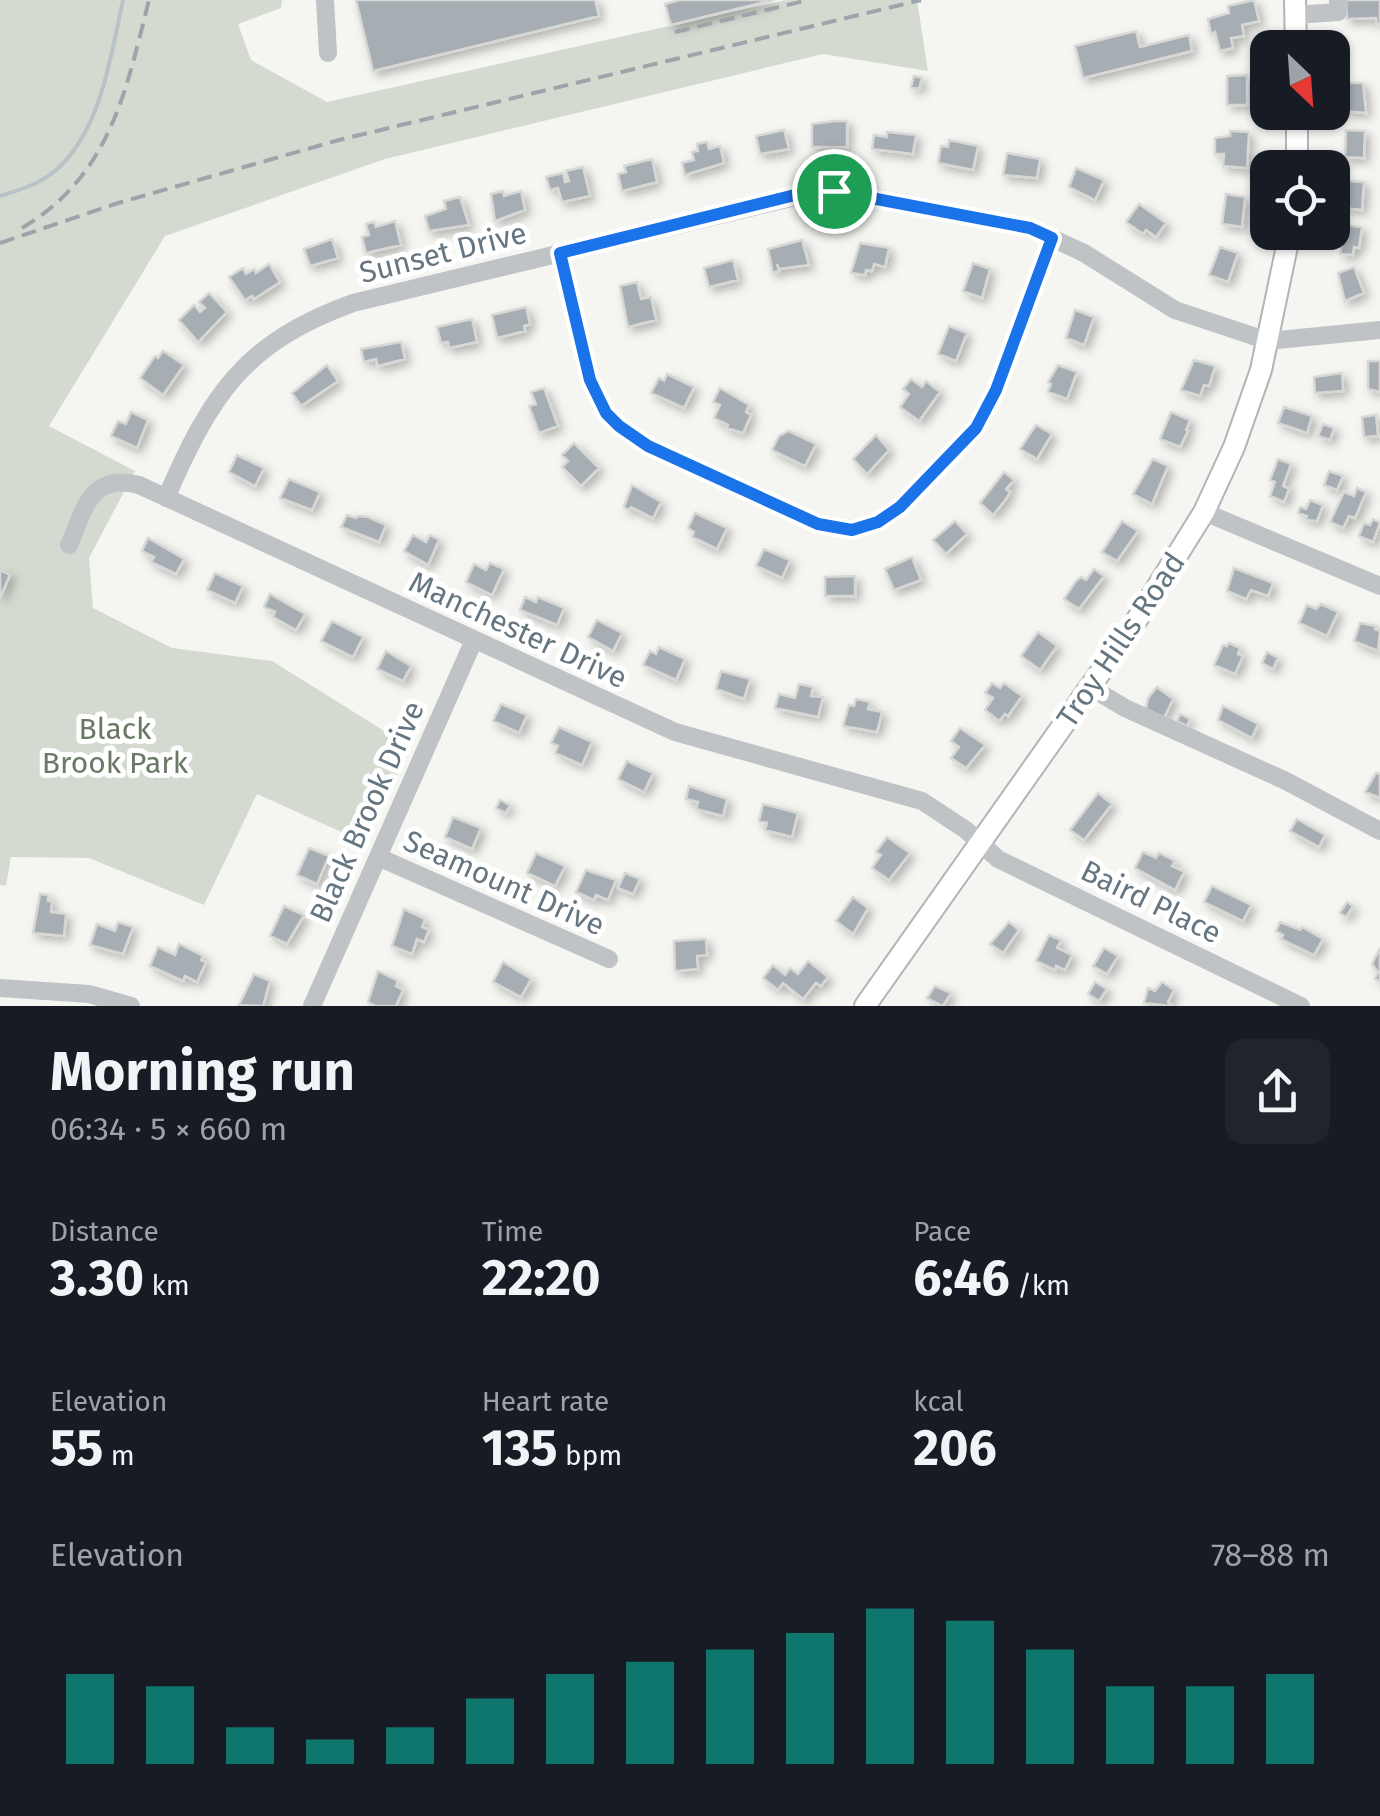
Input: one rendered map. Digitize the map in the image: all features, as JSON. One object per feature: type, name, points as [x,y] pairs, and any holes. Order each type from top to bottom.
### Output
[{"type":"main road","name":"Troy Hills Road","points":[[865,1006],[1152,597],[1204,512],[1234,447],[1268,341],[1286,250]]},
{"type":"street","points":[[325,0],[328,53]]},
{"type":"street","points":[[1295,8],[1338,12],[1338,0]]},
{"type":"street","name":"Sunset Drive","points":[[166,498],[187,447],[210,408],[251,360],[300,326],[353,303],[816,192],[852,193],[1030,228],[1084,253],[1175,310],[1268,341]]},
{"type":"street","points":[[560,253],[590,380],[606,413],[619,426],[648,446],[818,524],[852,530],[878,522],[900,507],[976,428],[996,390],[1052,238]]},
{"type":"street","points":[[1268,341],[1380,330]]},
{"type":"street","name":"Manchester Drive","points":[[68,545],[91,497],[104,485],[121,480],[675,732],[922,801],[980,842]]},
{"type":"street","points":[[1204,512],[1380,586]]},
{"type":"street","name":"Black Brook Drive","points":[[312,1006],[474,640]]},
{"type":"street","points":[[1090,687],[1380,831]]},
{"type":"street","name":"Baird Place","points":[[980,842],[998,858],[1301,1006]]},
{"type":"street","name":"Seamount Drive","points":[[378,857],[608,960]]},
{"type":"street","points":[[0,988],[89,994],[131,1006]]},
{"type":"green space","name":"Black Brook Park","points":[[0,0],[282,0],[281,8],[238,24],[251,60],[327,102],[787,0],[917,0],[928,71],[823,54],[385,159],[165,236],[49,426],[135,471],[89,558],[93,608],[172,648],[272,661],[410,747],[366,843],[257,794],[204,905],[89,858],[11,857],[6,886],[0,885]]},
{"type":"building","points":[[356,0],[595,0],[599,16],[373,71]]},
{"type":"building","points":[[680,0],[773,0],[671,25],[665,4]]},
{"type":"building","points":[[1254,0],[1259,21],[1242,25],[1244,36],[1231,38],[1233,48],[1220,51],[1208,19],[1229,13],[1228,6]]},
{"type":"building","points":[[1346,0],[1380,0],[1380,24],[1376,18],[1347,19]]},
{"type":"building","points":[[1136,31],[1140,47],[1189,35],[1192,51],[1083,78],[1075,46]]},
{"type":"building","points":[[1247,75],[1247,105],[1227,105],[1227,76]]},
{"type":"building","points":[[914,76],[922,78],[919,89],[911,87]]},
{"type":"building","points":[[1350,83],[1363,83],[1366,113],[1350,111]]},
{"type":"building","points":[[847,121],[847,147],[812,147],[812,124]]},
{"type":"building","points":[[784,130],[789,149],[760,154],[756,136]]},
{"type":"building","points":[[1346,130],[1365,131],[1364,158],[1350,157],[1350,150],[1345,150]]},
{"type":"building","points":[[1230,131],[1249,132],[1247,168],[1223,166],[1224,154],[1215,154],[1215,138],[1230,136]]},
{"type":"building","points":[[887,132],[916,135],[913,154],[872,149],[874,135],[887,137]]},
{"type":"building","points":[[949,140],[978,146],[973,170],[938,163],[941,146],[948,147]]},
{"type":"building","points":[[707,142],[709,149],[720,146],[724,163],[685,175],[682,163],[694,160],[692,152],[698,151],[697,144]]},
{"type":"building","points":[[1007,153],[1040,159],[1037,178],[1003,175]]},
{"type":"building","points":[[652,159],[657,182],[622,191],[618,174],[626,172],[624,166]]},
{"type":"building","points":[[583,167],[590,196],[562,202],[558,188],[550,190],[546,177],[563,173],[565,182],[569,181],[566,171]]},
{"type":"building","points":[[1076,168],[1104,180],[1095,200],[1069,187]]},
{"type":"building","points":[[1350,181],[1364,182],[1362,210],[1350,209]]},
{"type":"building","points":[[503,191],[504,196],[521,191],[525,210],[495,221],[491,194]]},
{"type":"building","points":[[1226,194],[1245,197],[1242,227],[1222,224]]},
{"type":"building","points":[[460,197],[469,225],[429,231],[425,216],[446,209],[444,201]]},
{"type":"building","points":[[1139,204],[1166,223],[1156,237],[1146,230],[1143,234],[1126,222]]},
{"type":"building","points":[[395,221],[401,245],[366,253],[362,237],[369,235],[366,224],[374,222],[376,227]]},
{"type":"building","points":[[1350,226],[1362,227],[1359,248],[1354,247],[1353,255],[1340,254],[1341,250],[1350,250]]},
{"type":"building","points":[[332,239],[338,258],[310,266],[304,249]]},
{"type":"building","points":[[802,240],[809,265],[779,269],[777,264],[779,271],[773,273],[768,249]]},
{"type":"building","points":[[860,243],[889,248],[885,267],[874,264],[865,275],[851,273]]},
{"type":"building","points":[[1220,247],[1238,253],[1228,282],[1209,275]]},
{"type":"building","points":[[733,260],[738,280],[709,287],[704,268]]},
{"type":"building","points":[[973,263],[990,269],[982,298],[963,291]]},
{"type":"building","points":[[269,264],[280,282],[254,299],[252,296],[245,300],[229,277],[243,268],[246,274],[254,269],[256,273]]},
{"type":"building","points":[[1354,267],[1364,293],[1345,301],[1338,273]]},
{"type":"building","points":[[637,282],[641,299],[651,297],[656,320],[628,327],[620,286]]},
{"type":"building","points":[[209,293],[227,312],[198,342],[179,320],[194,305],[200,312],[205,308],[199,302]]},
{"type":"building","points":[[526,307],[530,324],[524,326],[525,331],[497,338],[492,315]]},
{"type":"building","points":[[1075,310],[1094,317],[1084,345],[1066,338]]},
{"type":"building","points":[[472,319],[477,342],[449,348],[448,342],[441,343],[437,327]]},
{"type":"building","points":[[949,326],[967,333],[956,361],[938,354]]},
{"type":"building","points":[[401,342],[405,359],[378,366],[376,359],[364,362],[361,349]]},
{"type":"building","points":[[163,351],[184,365],[163,395],[140,378]]},
{"type":"building","points":[[1194,360],[1215,366],[1209,386],[1204,385],[1200,396],[1181,390]]},
{"type":"building","points":[[1368,361],[1380,361],[1380,392],[1368,389]]},
{"type":"building","points":[[327,365],[338,381],[301,406],[292,393]]},
{"type":"building","points":[[1058,365],[1077,372],[1067,399],[1048,392],[1048,382]]},
{"type":"building","points":[[1342,373],[1343,391],[1315,393],[1314,377]]},
{"type":"building","points":[[667,374],[694,387],[684,408],[651,393],[659,378],[664,381]]},
{"type":"building","points":[[911,379],[922,387],[926,381],[940,392],[919,421],[900,407],[909,394],[903,389]]},
{"type":"building","points":[[544,388],[558,426],[539,433],[529,406],[536,404],[531,392]]},
{"type":"building","points":[[720,388],[749,405],[746,412],[751,415],[743,433],[714,418],[720,405],[713,402]]},
{"type":"building","points":[[1284,407],[1312,416],[1307,433],[1278,423]]},
{"type":"building","points":[[131,412],[148,420],[137,448],[111,436],[118,421],[126,424]]},
{"type":"building","points":[[1171,412],[1190,420],[1180,447],[1160,439]]},
{"type":"building","points":[[1376,415],[1378,436],[1364,437],[1362,417]]},
{"type":"building","points":[[1323,424],[1334,428],[1330,440],[1318,436]]},
{"type":"building","points":[[1036,425],[1052,434],[1037,459],[1020,449]]},
{"type":"building","points":[[789,431],[816,444],[805,466],[772,450],[779,436]]},
{"type":"building","points":[[876,435],[889,450],[867,474],[853,459]]},
{"type":"building","points":[[574,443],[599,468],[581,486],[562,467],[568,461],[562,455]]},
{"type":"building","points":[[237,455],[264,468],[255,486],[229,472]]},
{"type":"building","points":[[1153,459],[1168,466],[1152,504],[1133,494]]},
{"type":"building","points":[[1278,459],[1291,464],[1283,486],[1289,489],[1284,502],[1270,496],[1275,482],[1270,480]]},
{"type":"building","points":[[1329,471],[1343,476],[1337,490],[1324,485]]},
{"type":"building","points":[[1004,472],[1014,480],[993,515],[980,503]]},
{"type":"building","points":[[289,479],[320,492],[312,510],[280,498]]},
{"type":"building","points":[[632,485],[661,502],[653,518],[624,507]]},
{"type":"building","points":[[1357,488],[1366,492],[1355,518],[1349,516],[1343,528],[1330,522],[1344,492],[1354,496]]},
{"type":"building","points":[[1310,500],[1323,505],[1317,521],[1306,520],[1307,516],[1298,513],[1300,507],[1306,509]]},
{"type":"building","points":[[695,513],[727,528],[717,549],[692,537],[694,532],[688,528]]},
{"type":"building","points":[[347,515],[368,517],[386,525],[379,542],[341,527]]},
{"type":"building","points":[[1373,519],[1380,523],[1373,542],[1359,536],[1364,523],[1370,525]]},
{"type":"building","points":[[955,521],[967,534],[946,554],[933,540]]},
{"type":"building","points":[[1122,521],[1138,531],[1117,561],[1102,552]]},
{"type":"building","points":[[413,535],[426,542],[430,535],[439,540],[428,565],[404,551]]},
{"type":"building","points":[[148,538],[184,559],[176,574],[151,562],[154,557],[142,551]]},
{"type":"building","points":[[764,549],[790,560],[782,578],[756,566]]},
{"type":"building","points":[[912,557],[921,580],[894,590],[885,569]]},
{"type":"building","points":[[490,563],[504,569],[492,595],[466,582],[474,564],[486,570]]},
{"type":"building","points":[[1234,568],[1273,583],[1268,596],[1251,590],[1246,599],[1227,591]]},
{"type":"building","points":[[1094,569],[1104,576],[1079,609],[1064,599],[1076,581],[1081,577],[1086,580]]},
{"type":"building","points":[[0,570],[10,575],[0,598]]},
{"type":"building","points":[[215,573],[243,586],[235,603],[207,590]]},
{"type":"building","points":[[855,576],[855,596],[825,596],[825,577]]},
{"type":"building","points":[[270,594],[305,614],[296,630],[264,607]]},
{"type":"building","points":[[525,597],[536,602],[538,597],[564,608],[557,625],[520,610]]},
{"type":"building","points":[[1321,604],[1338,612],[1327,636],[1299,623],[1307,605],[1316,609]]},
{"type":"building","points":[[597,620],[622,633],[613,651],[588,637]]},
{"type":"building","points":[[332,621],[363,637],[353,657],[321,641]]},
{"type":"building","points":[[1360,623],[1376,626],[1380,631],[1378,651],[1354,641]]},
{"type":"building","points":[[1038,632],[1057,646],[1040,670],[1021,656]]},
{"type":"building","points":[[1229,643],[1240,648],[1238,654],[1243,656],[1235,674],[1214,665],[1223,645]]},
{"type":"building","points":[[659,647],[685,659],[676,680],[643,665],[650,651],[656,654]]},
{"type":"building","points":[[386,651],[411,666],[403,681],[377,669]]},
{"type":"building","points":[[1267,652],[1278,658],[1273,669],[1262,663]]},
{"type":"building","points":[[721,671],[750,679],[744,699],[716,689]]},
{"type":"building","points":[[992,683],[1000,688],[1004,683],[1022,696],[1008,716],[1005,714],[999,721],[985,710],[993,698],[985,693]]},
{"type":"building","points":[[799,684],[813,687],[811,696],[823,697],[818,717],[775,708],[779,694],[795,698]]},
{"type":"building","points":[[1157,687],[1173,699],[1164,718],[1146,709],[1148,698]]},
{"type":"building","points":[[856,699],[870,702],[868,709],[882,712],[877,732],[843,726],[849,705],[854,706]]},
{"type":"building","points":[[501,704],[527,715],[519,733],[493,721]]},
{"type":"building","points":[[1223,706],[1258,724],[1252,738],[1218,720]]},
{"type":"building","points":[[1180,714],[1190,719],[1187,726],[1177,721]]},
{"type":"building","points":[[559,727],[592,742],[582,765],[555,753],[558,746],[551,743]]},
{"type":"building","points":[[960,728],[985,745],[966,768],[951,758],[959,747],[951,741]]},
{"type":"building","points":[[627,761],[653,773],[644,792],[618,779]]},
{"type":"building","points":[[1376,773],[1380,774],[1380,798],[1365,792]]},
{"type":"building","points":[[689,786],[727,799],[723,816],[696,809],[698,802],[686,799]]},
{"type":"building","points":[[1098,793],[1112,804],[1084,840],[1070,830]]},
{"type":"building","points":[[500,800],[510,805],[506,813],[496,808]]},
{"type":"building","points":[[763,804],[798,813],[792,837],[765,830],[767,823],[759,821]]},
{"type":"building","points":[[453,817],[481,828],[472,849],[445,837]]},
{"type":"building","points":[[1297,819],[1325,835],[1319,847],[1290,831]]},
{"type":"building","points":[[887,837],[910,853],[889,880],[872,868],[881,855],[876,852]]},
{"type":"building","points":[[309,848],[329,856],[317,884],[297,875]]},
{"type":"building","points":[[1143,852],[1156,858],[1159,853],[1175,861],[1172,866],[1184,872],[1175,890],[1135,868]]},
{"type":"building","points":[[536,853],[565,866],[555,886],[527,873]]},
{"type":"building","points":[[586,870],[616,880],[608,900],[596,895],[594,900],[576,892]]},
{"type":"building","points":[[625,873],[640,879],[633,894],[618,888]]},
{"type":"building","points":[[1212,886],[1251,905],[1243,921],[1204,902]]},
{"type":"building","points":[[40,894],[48,895],[48,901],[52,901],[51,912],[66,914],[64,936],[33,933]]},
{"type":"building","points":[[853,897],[868,908],[853,934],[836,921]]},
{"type":"building","points":[[1347,902],[1353,906],[1346,917],[1340,913]]},
{"type":"building","points":[[284,906],[304,915],[287,944],[270,936]]},
{"type":"building","points":[[404,909],[425,919],[422,927],[429,930],[424,942],[417,939],[412,954],[392,946]]},
{"type":"building","points":[[118,922],[133,927],[123,954],[90,945],[97,924],[115,931]]},
{"type":"building","points":[[1009,922],[1019,930],[1003,953],[990,944]]},
{"type":"building","points":[[1280,922],[1300,930],[1302,927],[1323,939],[1314,955],[1281,939],[1283,935],[1276,931]]},
{"type":"building","points":[[1049,935],[1061,940],[1057,948],[1072,955],[1065,970],[1036,961]]},
{"type":"building","points":[[706,939],[707,955],[697,956],[698,969],[675,971],[674,941]]},
{"type":"building","points":[[179,944],[203,956],[201,960],[206,962],[197,982],[185,976],[183,981],[150,966],[158,947],[175,955]]},
{"type":"building","points":[[1104,948],[1118,956],[1107,974],[1093,966]]},
{"type":"building","points":[[1380,948],[1380,981],[1375,979],[1378,972],[1372,964]]},
{"type":"building","points":[[808,961],[828,977],[821,986],[816,983],[803,999],[783,983],[778,990],[763,978],[773,965],[785,975],[790,968],[798,974]]},
{"type":"building","points":[[503,962],[531,979],[521,997],[493,982]]},
{"type":"building","points":[[378,971],[398,981],[396,986],[403,990],[396,1006],[368,1002]]},
{"type":"building","points":[[254,974],[270,981],[263,1006],[239,1005]]},
{"type":"building","points":[[1095,982],[1107,989],[1099,1001],[1088,994]]},
{"type":"building","points":[[1162,982],[1174,990],[1168,1002],[1172,1006],[1144,1003],[1148,988],[1155,991]]},
{"type":"building","points":[[935,986],[951,993],[943,1006],[927,998]]},
{"type":"waterway","points":[[0,196],[50,175],[84,135],[102,91],[123,0]]},
{"type":"railway","points":[[22,228],[52,207],[95,157],[122,98],[149,0]]},
{"type":"railway","points":[[675,32],[808,0]]},
{"type":"railway","points":[[0,243],[118,203],[339,140],[921,0]]},
{"type":"route","points":[[834,191],[1030,228],[1052,238],[996,390],[976,428],[900,507],[878,522],[852,530],[818,524],[648,446],[619,426],[606,413],[590,380],[560,253],[795,195],[834,191]]}]
